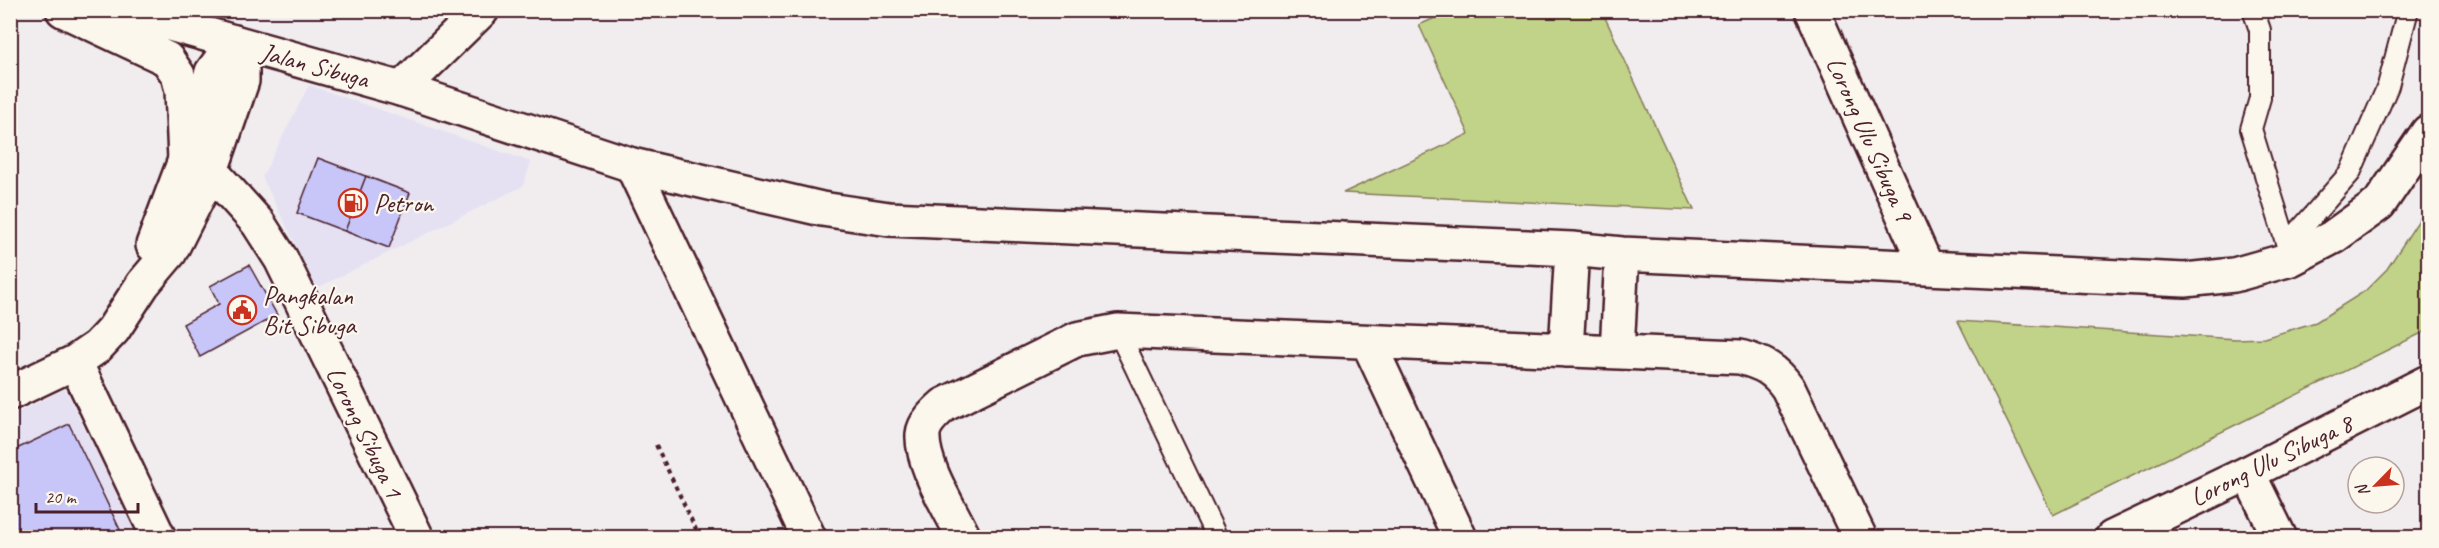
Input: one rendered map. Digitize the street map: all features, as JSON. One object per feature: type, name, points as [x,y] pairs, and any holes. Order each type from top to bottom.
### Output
[{"type":"street","points":[[63,10],[167,59],[178,75],[198,165]]},
{"type":"street","name":"Jalan Sibuga","points":[[120,10],[401,89],[482,10]]},
{"type":"street","name":"Lorong Ulu Sibuga 9","points":[[1812,10],[1927,268]]},
{"type":"street","points":[[10,393],[75,362],[97,347],[114,330],[143,284],[151,251],[198,165],[212,72],[234,42]]},
{"type":"street","points":[[401,89],[632,165],[822,209],[889,219],[1572,249],[1622,254],[2185,280],[2234,275],[2333,237],[2379,204],[2428,132]]},
{"type":"street","name":"Lorong Sibuga 1","points":[[198,165],[258,223],[281,259],[417,537]]},
{"type":"street","points":[[632,165],[809,537]]},
{"type":"street","points":[[1566,350],[1572,249]]},
{"type":"street","points":[[1617,352],[1622,254]]},
{"type":"street","points":[[964,537],[929,466],[923,433],[932,416],[944,405],[1077,339],[1118,331],[1740,357],[1761,362],[1778,374],[1788,388],[1860,537]]},
{"type":"street","points":[[1368,342],[1460,537]]},
{"type":"street","points":[[75,362],[159,537]]},
{"type":"street","name":"Lorong Ulu Sibuga 8","points":[[2112,537],[2248,473],[2428,382]]},
{"type":"street","points":[[2248,473],[2280,537]]},
{"type":"lane","points":[[2253,10],[2260,30],[2260,98],[2252,129],[2289,252]]},
{"type":"lane","points":[[2289,252],[2350,173],[2388,86],[2408,10]]},
{"type":"lane","points":[[1118,331],[1217,537]]},
{"type":"path","points":[[656,445],[700,537]]},
{"type":"shaded area","points":[[309,85],[531,162],[523,186],[317,288],[262,177]]},
{"type":"shaded area","points":[[65,389],[138,537],[11,538],[11,416]]},
{"type":"green space","points":[[1451,11],[1602,11],[1694,210],[1343,193],[1469,134],[1419,25]]},
{"type":"green space","points":[[2428,206],[2428,330],[2053,515],[1958,321],[2236,339],[2264,338],[2316,322],[2365,291],[2387,269]]},
{"type":"building","name":"Petron","points":[[318,158],[410,193],[389,248],[297,213]]},
{"type":"building","points":[[366,176],[410,193],[389,248],[345,231]]},
{"type":"building","name":"Pangkalan Bit Sibuga","points":[[249,265],[277,315],[200,357],[183,324],[219,304],[210,286]]},
{"type":"building","points":[[69,424],[124,538],[14,538],[10,530],[10,452]]},
{"type":"place","name":"Petron","points":[[353,203]]},
{"type":"place","name":"Pangkalan Bit Sibuga","points":[[242,310]]}]
